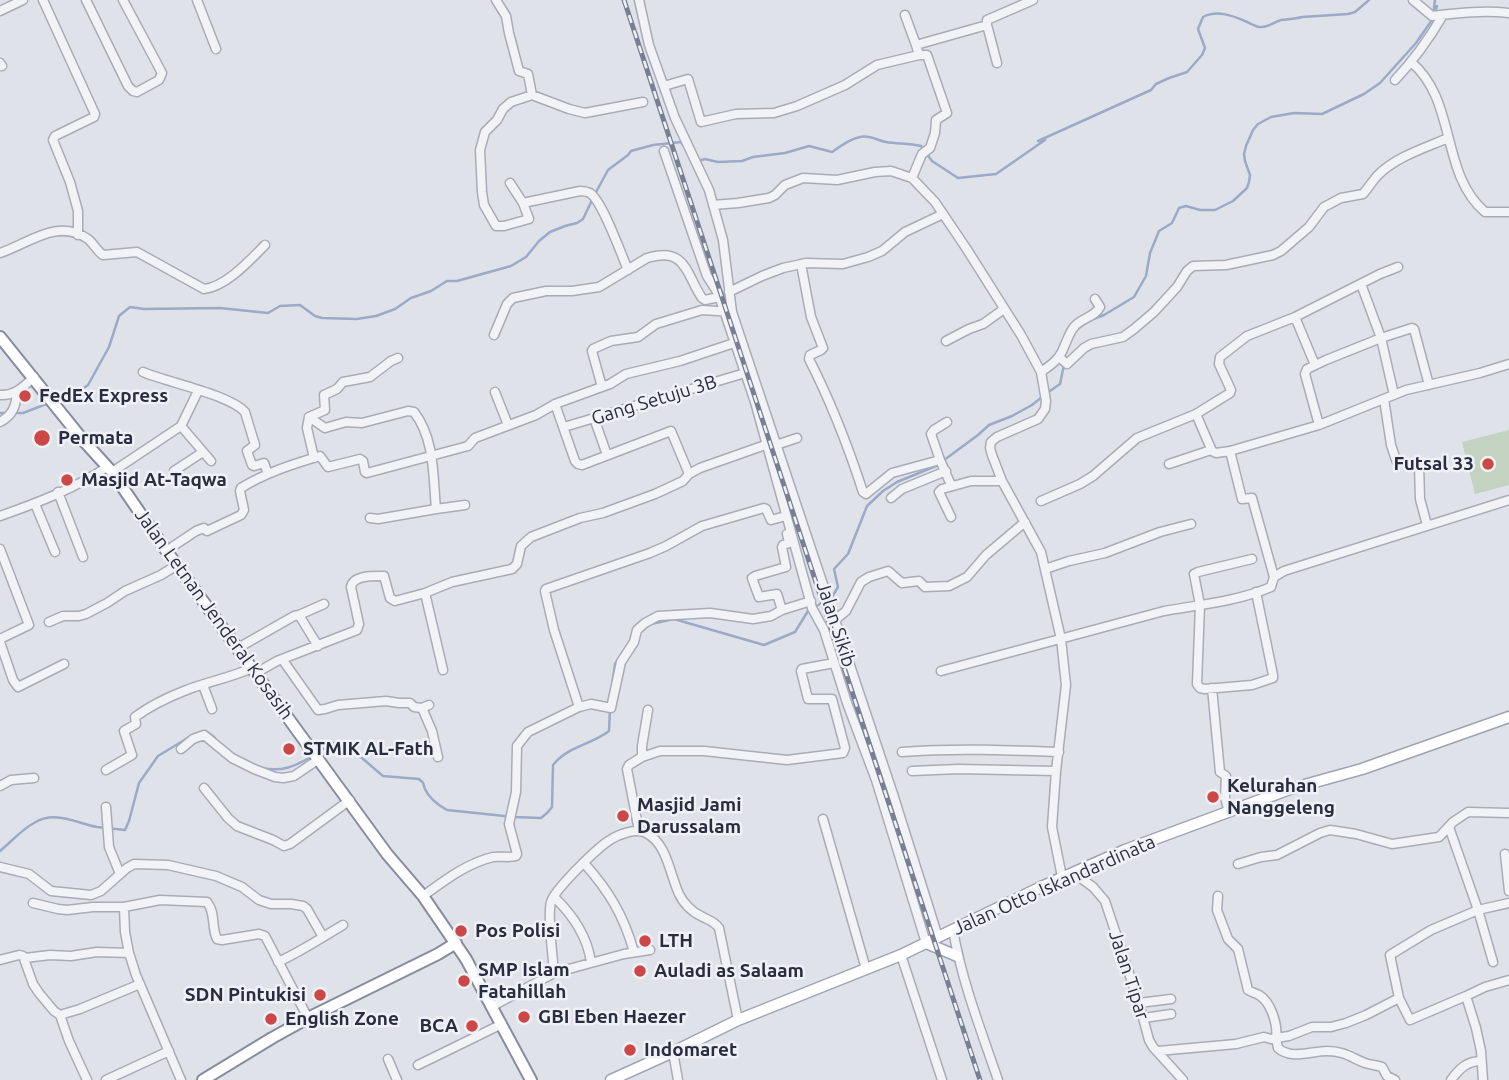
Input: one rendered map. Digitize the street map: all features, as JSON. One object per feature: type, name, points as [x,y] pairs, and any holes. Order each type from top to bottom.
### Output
[{"type":"highway","name":"Jalan Letnan Jenderal Kosasih","points":[[0,337],[109,469],[387,854],[423,896],[467,959],[531,1080]]},
{"type":"highway","points":[[203,1080],[308,1018],[456,943]]},
{"type":"main road","name":"Jalan Otto Iskandardinata","points":[[611,1080],[738,1020],[901,955],[1062,877],[1125,850],[1290,789],[1373,765],[1509,717]]},
{"type":"main road","points":[[926,943],[957,956]]},
{"type":"street","points":[[0,11],[23,0]]},
{"type":"street","points":[[43,0],[95,114],[94,117],[55,136],[53,140],[78,211],[78,235]]},
{"type":"street","points":[[86,0],[128,86],[137,92],[159,80],[162,73],[123,0]]},
{"type":"street","points":[[197,0],[216,49]]},
{"type":"street","points":[[495,0],[506,16],[519,71],[528,74],[532,95]]},
{"type":"street","points":[[639,0],[649,45],[664,86],[706,180],[723,240],[729,292],[728,312],[734,343],[772,445],[786,516],[812,605],[824,630],[876,779],[926,943]]},
{"type":"street","points":[[997,63],[987,20],[1033,0]]},
{"type":"street","points":[[1413,0],[1438,16],[1470,11],[1509,13]]},
{"type":"street","points":[[905,15],[919,55]]},
{"type":"street","points":[[1395,80],[1430,37],[1438,16]]},
{"type":"street","points":[[916,45],[987,25]]},
{"type":"street","points":[[664,86],[688,79],[702,122],[736,114],[774,113],[845,85],[877,65],[927,55],[947,113],[936,120],[930,148],[922,154],[912,178]]},
{"type":"street","points":[[1411,62],[1432,87],[1440,105],[1448,138],[1466,189],[1482,211],[1489,214],[1509,212]]},
{"type":"street","points":[[510,183],[523,203],[529,219],[496,226],[481,192],[480,150],[485,132],[511,102],[532,95],[585,113],[643,102]]},
{"type":"street","points":[[1062,360],[1069,363],[1091,344],[1123,337],[1154,312],[1193,266],[1226,265],[1281,251],[1309,227],[1324,207],[1340,198],[1363,194],[1378,175],[1392,165],[1448,138]]},
{"type":"street","points":[[664,151],[707,276],[728,312]]},
{"type":"street","points":[[713,205],[769,198],[785,184],[803,178],[837,180],[891,171],[912,178],[935,202],[966,248],[1041,372],[1046,401],[1043,415],[997,436],[991,442],[992,455],[1002,481],[1038,545],[1061,639],[1066,685],[1052,827],[1062,877]]},
{"type":"street","points":[[523,203],[587,191],[593,195],[608,219],[628,270]]},
{"type":"street","points":[[729,292],[762,276],[801,264],[843,264],[868,257],[882,251],[905,232],[943,214]]},
{"type":"street","points":[[0,253],[53,230],[63,231],[91,242],[103,255],[137,251],[204,289],[212,288],[232,275],[265,245]]},
{"type":"street","points":[[494,335],[507,304],[513,298],[546,291],[598,287],[653,256],[679,260],[690,272],[702,298],[719,298]]},
{"type":"street","points":[[801,264],[811,317],[823,348],[810,355],[809,359],[834,412],[863,492],[866,494],[892,473],[942,465]]},
{"type":"street","points":[[1041,501],[1093,476],[1137,438],[1196,414],[1230,393],[1219,364],[1220,357],[1247,336],[1295,317],[1398,267]]},
{"type":"street","points":[[1361,284],[1381,338],[1394,395]]},
{"type":"street","points":[[1041,372],[1062,360],[1072,329],[1100,310],[1095,299]]},
{"type":"street","points":[[946,341],[983,324],[1004,309]]},
{"type":"street","points":[[602,387],[593,349],[611,341],[638,337],[656,324],[702,310],[728,312]]},
{"type":"street","name":"Jalan Sikib","points":[[728,312],[835,620],[938,937]]},
{"type":"street","points":[[1295,317],[1315,365]]},
{"type":"street","points":[[1319,425],[1305,374],[1307,369],[1381,338],[1414,329],[1429,385]]},
{"type":"street","points":[[166,551],[196,531],[204,528],[207,531],[241,514],[244,510],[241,488],[268,474],[321,456],[327,467],[360,459],[367,473],[468,446],[475,438],[536,415],[555,404],[634,372],[680,361],[734,343]]},
{"type":"street","points":[[309,417],[325,411],[324,396],[342,383],[370,377],[398,358]]},
{"type":"street","points":[[1196,414],[1211,450],[1216,453],[1230,452],[1319,425],[1394,395],[1509,364]]},
{"type":"street","points":[[144,372],[221,398],[244,410],[255,445],[247,451],[251,464],[254,466],[264,463],[268,474]]},
{"type":"street","name":"Gang Setuju 3B","points":[[564,427],[745,373]]},
{"type":"street","points":[[0,395],[17,392],[34,377]]},
{"type":"street","points":[[0,516],[87,480],[181,426],[198,391]]},
{"type":"street","points":[[0,422],[8,418],[14,410],[17,392]]},
{"type":"street","points":[[495,392],[508,425]]},
{"type":"street","points":[[1384,399],[1396,460]]},
{"type":"street","points":[[555,404],[578,464],[582,465],[671,431],[689,474]]},
{"type":"street","points":[[309,417],[325,428],[346,422],[362,423],[411,411],[416,414],[432,456],[436,509]]},
{"type":"street","points":[[309,417],[307,428],[314,458]]},
{"type":"street","points":[[594,418],[607,455]]},
{"type":"street","points":[[947,422],[932,432],[951,485]]},
{"type":"street","points":[[181,426],[211,461]]},
{"type":"street","points":[[106,770],[132,755],[124,731],[136,724],[135,717],[150,706],[186,690],[254,670],[357,630],[359,624],[351,587],[355,579],[384,576],[390,598],[395,601],[452,582],[512,569],[517,564],[521,545],[531,537],[655,494],[683,481],[700,468],[797,438]]},
{"type":"street","points":[[1169,464],[1211,450]]},
{"type":"street","points":[[174,471],[203,452]]},
{"type":"street","points":[[941,671],[1164,611],[1271,587],[1274,576],[1252,498],[1242,499],[1230,452]]},
{"type":"street","points":[[1419,464],[1420,499],[1427,525]]},
{"type":"street","points":[[891,498],[942,465]]},
{"type":"street","points":[[951,517],[939,492],[942,489],[971,481],[1002,481]]},
{"type":"street","points":[[58,492],[83,556]]},
{"type":"street","points":[[1274,576],[1509,500]]},
{"type":"street","points":[[35,503],[55,552]]},
{"type":"street","points":[[370,518],[465,506]]},
{"type":"street","points":[[579,706],[554,630],[546,589],[650,553],[702,526],[764,509],[771,520],[786,516]]},
{"type":"street","points":[[835,620],[846,611],[861,582],[888,571],[902,583],[919,581],[925,587],[958,583],[1025,522]]},
{"type":"street","points":[[1045,569],[1105,553],[1191,524]]},
{"type":"street","points":[[782,610],[777,594],[759,597],[752,578],[786,567],[782,547],[789,542],[785,528]]},
{"type":"street","points":[[0,549],[29,625],[0,640],[13,680],[18,687],[64,664]]},
{"type":"street","points":[[1252,559],[1196,572],[1194,579],[1200,605],[1197,684],[1202,689],[1252,685],[1273,678],[1256,592]]},
{"type":"street","points":[[49,622],[63,616],[86,614],[177,565]]},
{"type":"street","points":[[0,581],[11,576]]},
{"type":"street","points":[[425,593],[443,670]]},
{"type":"street","points":[[238,648],[294,616],[324,604]]},
{"type":"street","points":[[423,896],[452,875],[477,863],[495,857],[516,856],[509,824],[516,792],[517,746],[528,732],[579,706],[591,704],[609,708],[621,662],[634,642],[637,631],[645,623],[658,616],[710,613],[753,619],[812,605]]},
{"type":"street","points":[[299,615],[318,646]]},
{"type":"street","points":[[282,659],[318,710],[338,705],[386,701],[410,703],[414,707],[426,706],[438,757]]},
{"type":"street","points":[[639,831],[627,769],[642,757],[660,751],[704,751],[787,760],[844,752],[838,718],[831,698],[807,698],[801,672],[802,669],[834,663]]},
{"type":"street","points":[[203,685],[212,709]]},
{"type":"street","points":[[1212,688],[1220,772],[1226,776],[1225,798],[1229,812]]},
{"type":"street","points":[[642,757],[648,710]]},
{"type":"street","points":[[838,718],[851,713]]},
{"type":"street","points":[[181,748],[204,735],[232,758],[254,769],[283,778],[294,776],[319,759]]},
{"type":"street","points":[[902,752],[984,749],[1059,752]]},
{"type":"street","points":[[912,771],[1056,771]]},
{"type":"street","points":[[0,786],[11,780],[34,778]]},
{"type":"street","points":[[204,788],[237,826],[284,846],[290,845],[350,800]]},
{"type":"street","points":[[106,807],[109,846],[120,874]]},
{"type":"street","points":[[1238,864],[1277,855],[1330,830],[1392,844],[1439,837],[1468,812],[1509,813]]},
{"type":"street","points":[[823,819],[866,969]]},
{"type":"street","points":[[1449,827],[1493,962]]},
{"type":"street","points":[[554,973],[550,910],[554,897],[584,863],[615,836],[639,831],[649,834],[660,846],[683,901],[694,912],[719,928],[738,1020]]},
{"type":"street","points":[[1505,854],[1509,891]]},
{"type":"street","points":[[584,863],[598,879],[624,920],[634,952]]},
{"type":"street","points":[[0,867],[29,874],[51,891],[90,895],[101,891],[134,864],[168,864],[216,876],[242,887],[271,905],[303,906],[323,937]]},
{"type":"street","name":"Jalan Tipar","points":[[1074,873],[1093,887],[1105,901],[1149,1040],[1183,1080]]},
{"type":"street","points":[[1218,895],[1217,910],[1228,939],[1238,949],[1248,990],[1258,995],[1268,1007],[1276,1024],[1278,1048],[1286,1054],[1330,1051],[1351,1055],[1365,1063],[1380,1066],[1387,1076],[1395,1080]]},
{"type":"street","points":[[554,897],[573,916],[580,928],[587,942],[591,962]]},
{"type":"street","points":[[33,903],[67,910],[124,907],[160,900],[207,902],[211,908],[217,939],[261,934],[265,937],[308,1018]]},
{"type":"street","points":[[1509,904],[1478,910],[1431,930],[1389,957],[1399,998],[1410,1020],[1485,987],[1509,980]]},
{"type":"street","points":[[124,907],[129,953],[181,1080]]},
{"type":"street","points":[[278,962],[314,944],[343,925]]},
{"type":"street","points":[[953,930],[969,1000],[998,1080]]},
{"type":"street","points":[[493,1006],[554,973],[650,950]]},
{"type":"street","points":[[0,960],[19,955],[25,958],[97,952],[129,953]]},
{"type":"street","points":[[901,955],[942,1080]]},
{"type":"street","points":[[25,958],[38,993],[60,1015],[87,1080]]},
{"type":"street","points":[[60,1015],[140,984]]},
{"type":"street","points":[[1466,996],[1481,1051],[1483,1080]]},
{"type":"street","points":[[1158,1051],[1236,1044],[1264,1037],[1271,1040],[1312,1027],[1331,1027],[1346,1023],[1399,998]]},
{"type":"street","points":[[1139,1003],[1171,999]]},
{"type":"street","points":[[1144,1018],[1171,1014]]},
{"type":"street","points":[[418,1065],[502,1024]]},
{"type":"street","points":[[106,1080],[169,1051]]},
{"type":"street","points":[[673,1052],[678,1080]]},
{"type":"street","points":[[388,1059],[397,1080]]},
{"type":"street","points":[[1451,1080],[1467,1063],[1481,1061]]},
{"type":"green space","name":"Futsal 33","points":[[1509,430],[1509,485],[1475,494],[1462,442]]},
{"type":"waterway","points":[[698,161],[742,161],[809,146],[832,152],[864,136],[886,142],[921,146],[932,161],[958,178],[996,174],[1045,140],[1038,141],[1151,90],[1156,84],[1187,72],[1205,48],[1198,29],[1203,17],[1224,14],[1263,27],[1281,20],[1348,14],[1355,12],[1369,0]]},
{"type":"waterway","points":[[1076,330],[1134,297],[1146,276],[1150,253],[1159,231],[1172,223],[1179,208],[1186,206],[1215,210],[1233,201],[1247,188],[1250,175],[1244,154],[1258,124],[1271,117],[1294,113],[1322,114],[1364,94],[1380,83],[1416,43],[1432,20],[1437,6],[1434,9],[1435,0]]},
{"type":"waterway","points":[[595,194],[608,170],[631,151],[681,142],[685,148]]},
{"type":"waterway","points":[[56,401],[75,394],[88,385],[109,347],[119,316],[130,307],[220,308],[268,313],[280,306],[300,305],[322,318],[357,319],[376,316],[395,309],[447,281],[457,281],[511,266],[526,257],[550,232],[583,219],[592,200]]},
{"type":"waterway","points":[[1047,393],[1060,384],[1064,365]]},
{"type":"waterway","points":[[651,624],[674,619],[764,645],[795,632],[808,611],[832,597],[838,587],[834,569],[848,554],[867,506],[897,482],[936,466],[989,425],[1012,416],[1042,397]]},
{"type":"waterway","points":[[0,413],[23,413],[49,403]]},
{"type":"waterway","points":[[612,685],[615,664],[619,658]]},
{"type":"waterway","points":[[316,753],[342,741],[383,776],[419,779],[431,798],[447,810],[541,818],[552,807],[553,765],[566,754],[609,731],[610,709]]},
{"type":"waterway","points":[[204,732],[220,744]]},
{"type":"waterway","points":[[0,851],[29,826],[42,819],[58,817],[97,827],[125,830],[139,783],[158,756],[191,736]]},
{"type":"waterway","points":[[262,768],[287,768],[311,757]]},
{"type":"railway","points":[[624,0],[980,1080]]},
{"type":"place","name":"FedEx Express","points":[[25,396]]},
{"type":"place","name":"Permata","points":[[42,438]]},
{"type":"place","name":"Futsal 33","points":[[1488,464]]},
{"type":"place","name":"Masjid At-Taqwa","points":[[67,480]]},
{"type":"place","name":"STMIK AL-Fath","points":[[289,749]]},
{"type":"place","name":"Kelurahan Nanggeleng","points":[[1213,797]]},
{"type":"place","name":"Masjid Jami Darussalam","points":[[623,816]]},
{"type":"place","name":"Pos Polisi","points":[[461,931]]},
{"type":"place","name":"LTH","points":[[645,941]]},
{"type":"place","name":"Auladi as Salaam","points":[[640,971]]},
{"type":"place","name":"SMP Islam Fatahillah","points":[[464,981]]},
{"type":"place","name":"SDN Pintukisi","points":[[320,995]]},
{"type":"place","name":"GBI Eben Haezer","points":[[524,1017]]},
{"type":"place","name":"English Zone","points":[[271,1019]]},
{"type":"place","name":"BCA","points":[[472,1026]]},
{"type":"place","name":"Indomaret","points":[[630,1050]]}]
